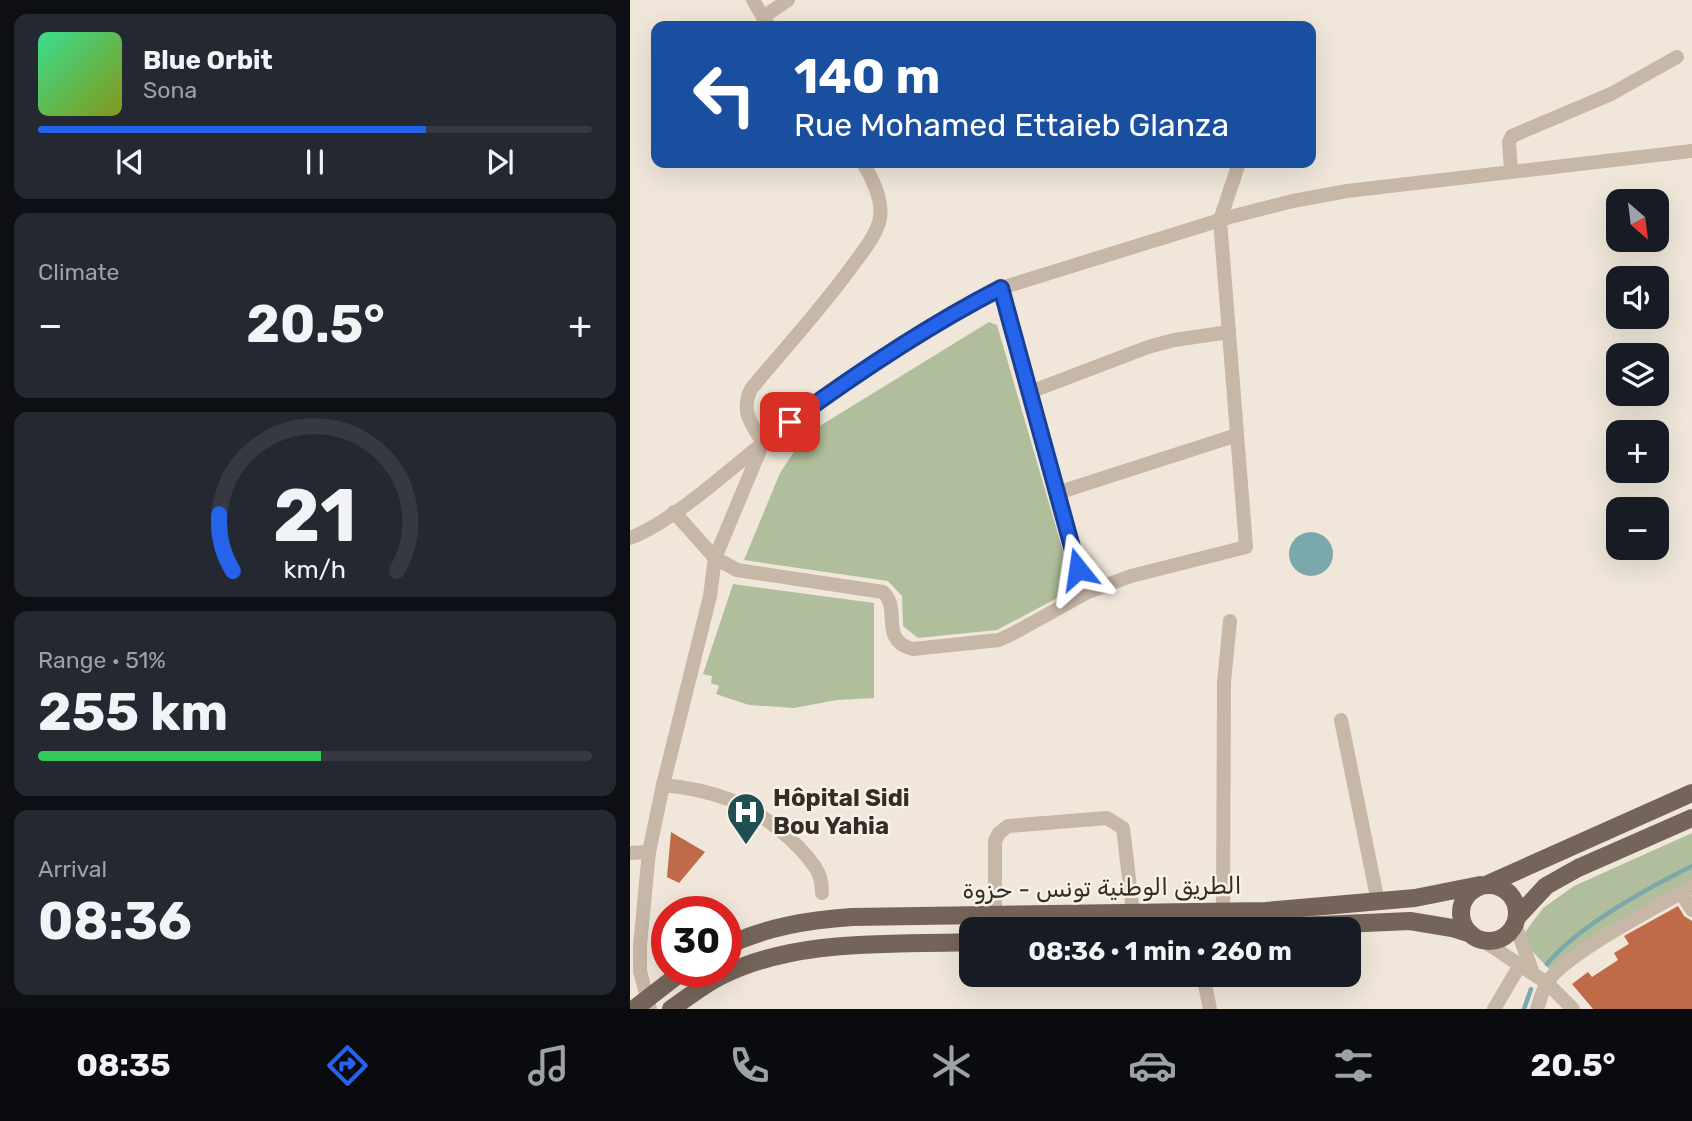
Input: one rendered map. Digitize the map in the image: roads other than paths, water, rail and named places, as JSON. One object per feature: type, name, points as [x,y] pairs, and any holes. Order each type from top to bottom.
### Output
[{"type":"main road","name":"الطريق الوطنية تونس - حزوة","points":[[1279,917],[1415,898],[1484,885],[1692,793]]},
{"type":"main road","points":[[1516,920],[1517,906],[1507,890],[1484,885],[1466,895],[1461,920],[1476,937],[1498,940],[1511,931],[1516,920],[1546,886],[1692,818]]},
{"type":"main road","name":"الطريق الوطنية تونس - حزوة","points":[[742,940],[772,928],[806,920],[1223,911],[1255,917]]},
{"type":"main road","name":"الطريق الوطنية تونس - حزوة","points":[[1361,920],[1410,921],[1452,928],[1476,937]]},
{"type":"main road","points":[[671,1009],[719,977],[758,961],[786,954],[845,947],[959,942]]},
{"type":"main road","points":[[643,1006],[665,987]]},
{"type":"street","points":[[753,0],[765,21]]},
{"type":"street","points":[[767,21],[788,0]]},
{"type":"street","points":[[1511,171],[1509,142],[1512,136],[1611,94],[1677,57]]},
{"type":"street","points":[[630,538],[674,512],[841,385],[959,309],[1001,288],[1220,220],[1293,201],[1347,191],[1692,151]]},
{"type":"street","points":[[764,443],[749,418],[746,400],[751,389],[836,288],[866,247],[878,225],[881,216],[879,202],[866,168]]},
{"type":"street","points":[[674,512],[715,558],[737,570],[883,592],[890,602],[895,636],[906,647],[921,648],[999,639],[1014,634],[1098,588],[1132,576],[1246,547],[1220,220],[1237,168]]},
{"type":"street","points":[[1001,288],[1078,569]]},
{"type":"street","points":[[1030,392],[1148,347],[1174,340],[1229,332]]},
{"type":"street","points":[[1057,493],[1237,435]]},
{"type":"street","points":[[643,1006],[640,945],[649,852],[663,785],[710,596],[715,558],[764,443]]},
{"type":"street","points":[[1223,911],[1224,682],[1230,621]]},
{"type":"street","points":[[1341,720],[1378,902]]},
{"type":"street","points":[[663,785],[733,800],[762,817],[787,837],[816,867],[822,880],[822,893]]},
{"type":"street","points":[[995,914],[996,841],[999,833],[1008,826],[1107,818],[1123,828],[1133,913]]},
{"type":"street","points":[[630,853],[649,852]]},
{"type":"street","points":[[1537,1009],[1547,983],[1558,970],[1586,948],[1686,890],[1692,910]]},
{"type":"street","points":[[1516,920],[1526,969]]},
{"type":"street","points":[[1476,937],[1547,983],[1573,1009]]},
{"type":"street","points":[[1494,1009],[1526,969]]},
{"type":"street","points":[[1205,987],[1210,1009]]},
{"type":"water","points":[[1311,532],[1327,538],[1333,554],[1327,570],[1311,576],[1295,570],[1289,554],[1295,538]]},
{"type":"waterway","points":[[1547,964],[1595,922],[1634,897],[1692,866]]},
{"type":"waterway","points":[[1524,1009],[1531,989]]},
{"type":"place","name":"Hôpital Sidi Bou Yahia","points":[[746,846]]}]
